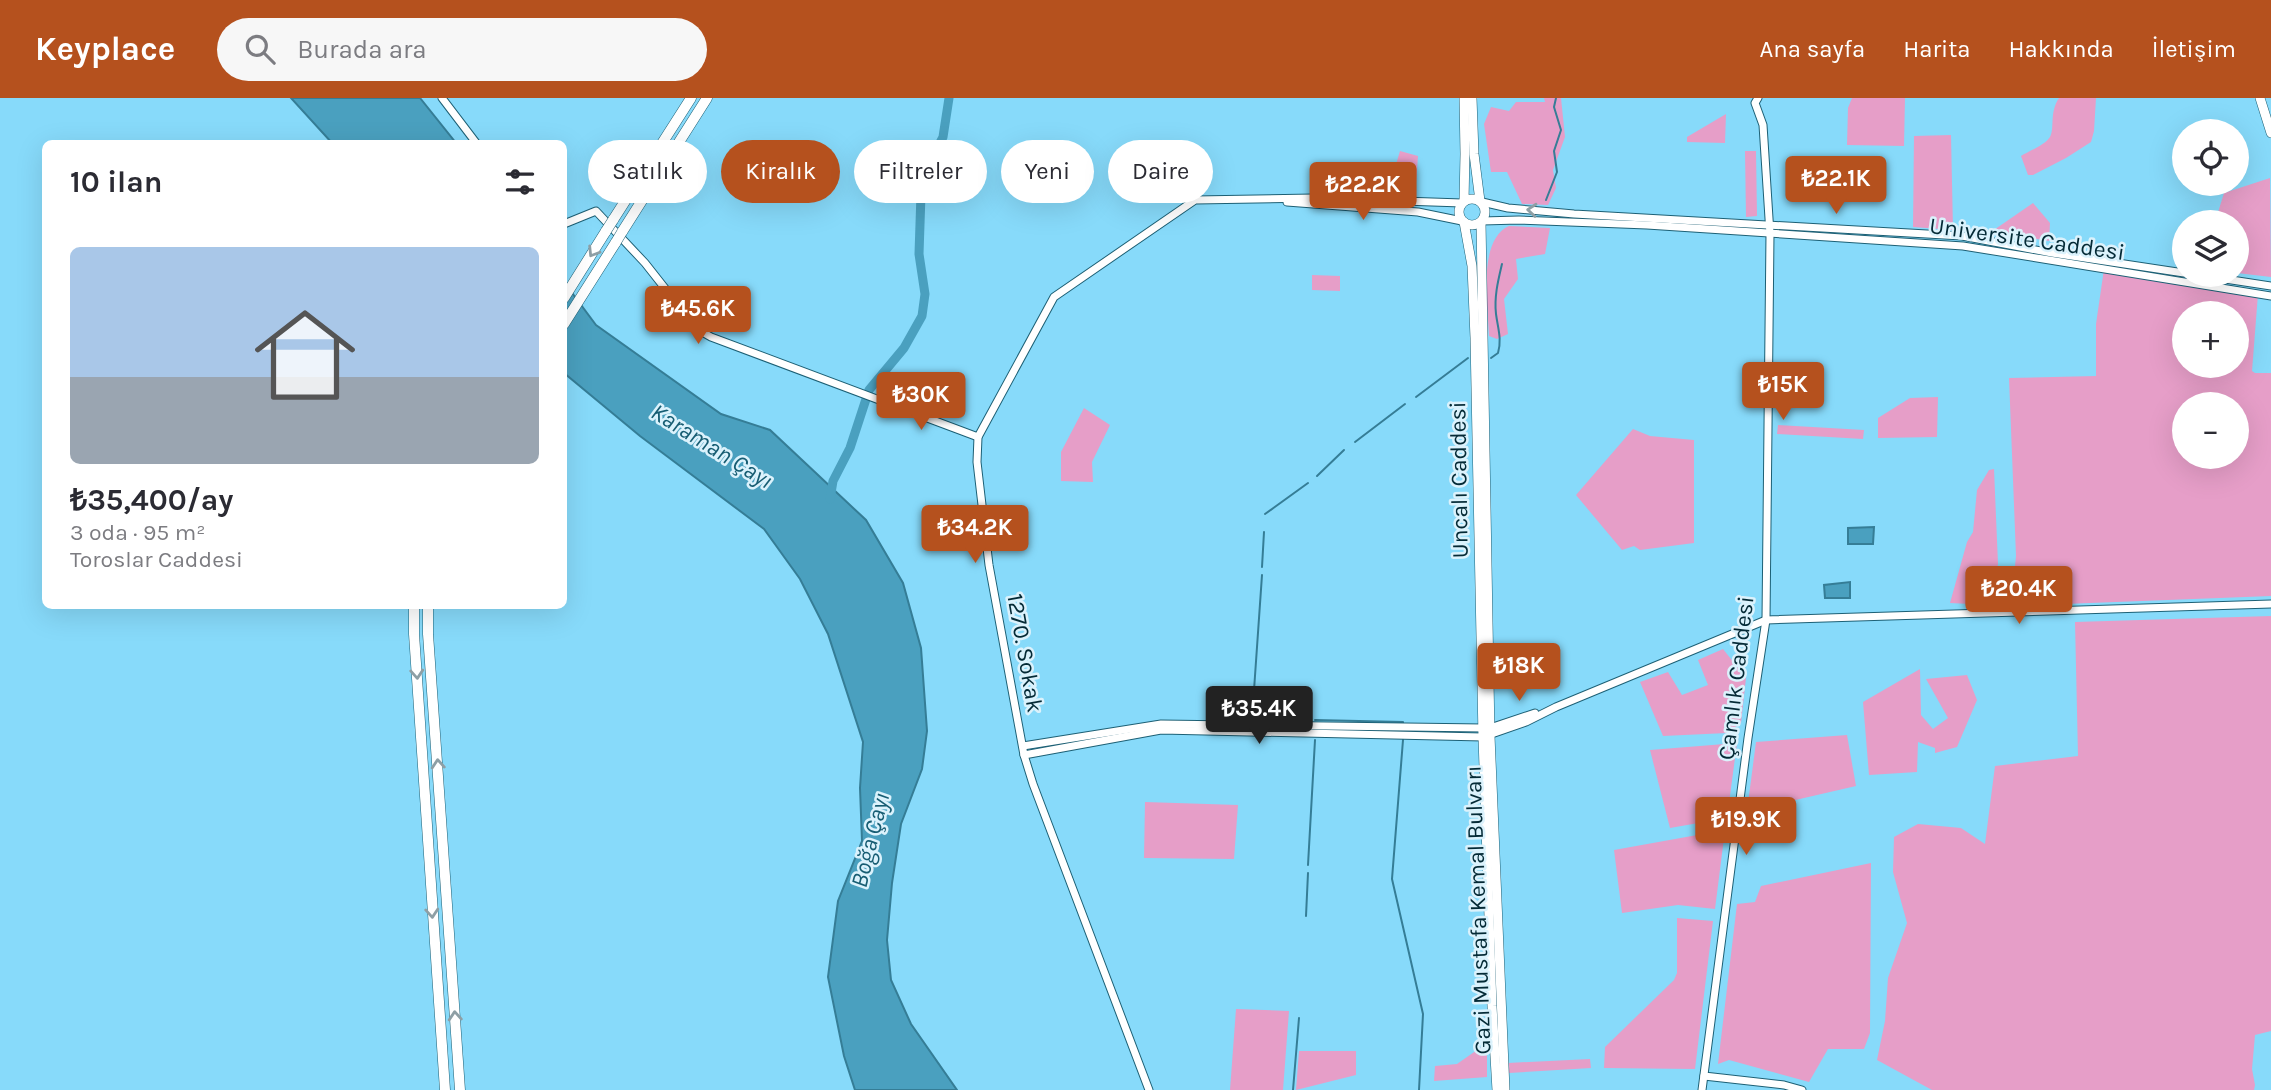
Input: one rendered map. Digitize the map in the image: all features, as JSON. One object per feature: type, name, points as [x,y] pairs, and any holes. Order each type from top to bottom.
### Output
[{"type":"highway","points":[[567,293],[691,98]]},
{"type":"highway","points":[[567,319],[707,98]]},
{"type":"highway","points":[[414,609],[445,1090]]},
{"type":"highway","points":[[428,609],[460,1090]]},
{"type":"main road","points":[[1464,98],[1463,202],[1459,213],[1463,221],[1470,225],[1482,221],[1486,213],[1481,202],[1474,154],[1472,98]]},
{"type":"main road","points":[[2260,98],[2271,132]]},
{"type":"main road","points":[[1463,202],[1472,198],[1481,202]]},
{"type":"main road","name":"Uncalı Caddesi","points":[[1463,221],[1472,266],[1487,732]]},
{"type":"main road","name":"Uncalı Caddesi","points":[[1482,221],[1487,732]]},
{"type":"main road","name":"Gazi Mustafa Kemal Bulvarı","points":[[1487,732],[1492,994],[1497,1090]]},
{"type":"main road","name":"Gazi Mustafa Kemal Bulvarı","points":[[1487,732],[1506,1090]]},
{"type":"street","points":[[442,98],[474,140]]},
{"type":"street","name":"Çamlık Caddesi","points":[[1702,1090],[1766,620],[1769,230],[1763,125],[1755,103],[1758,98]]},
{"type":"street","name":"1270. Sokak","points":[[1269,199],[1311,205],[1418,212],[1463,221]]},
{"type":"street","name":"1270. Sokak","points":[[1149,1090],[1033,784],[1023,750],[989,565],[977,463],[978,438],[1054,297],[1195,200],[1463,202]]},
{"type":"street","name":"Universite Caddesi","points":[[1481,202],[1508,208],[1963,246],[2271,296]]},
{"type":"street","points":[[567,223],[596,211],[645,263],[697,329],[711,337],[978,438]]},
{"type":"street","name":"Universite Caddesi","points":[[1482,221],[1519,220],[1962,236],[2052,253],[2172,270]]},
{"type":"street","points":[[2249,283],[2271,286]]},
{"type":"street","points":[[1023,750],[1161,727],[1487,732],[1556,707],[1766,620],[2271,604]]},
{"type":"street","points":[[1704,1076],[1802,1090]]},
{"type":"shaded area","points":[[1544,98],[1561,98],[1565,137],[1553,170],[1556,188],[1548,205],[1522,204],[1507,172],[1491,172],[1484,124],[1491,107],[1509,111],[1516,102],[1545,102]]},
{"type":"shaded area","points":[[1852,98],[1905,98],[1904,146],[1847,145],[1848,108]]},
{"type":"shaded area","points":[[2059,98],[2096,98],[2091,142],[2066,158],[2028,175],[2021,156],[2050,137],[2054,109]]},
{"type":"shaded area","points":[[1726,114],[1725,143],[1687,142],[1687,137]]},
{"type":"shaded area","points":[[1951,135],[1953,230],[1913,227],[1914,136]]},
{"type":"shaded area","points":[[1400,151],[1418,156],[1415,196],[1387,195]]},
{"type":"shaded area","points":[[1745,151],[1756,151],[1757,216],[1746,217]]},
{"type":"shaded area","points":[[2270,178],[2271,277],[2249,274],[2249,210],[2219,210],[2223,196],[2249,196],[2249,185]]},
{"type":"shaded area","points":[[2033,203],[2050,223],[2049,241],[1991,232]]},
{"type":"shaded area","points":[[1509,226],[1550,228],[1545,254],[1516,259],[1518,279],[1504,299],[1508,334],[1497,339],[1489,336],[1486,292],[1488,259],[1499,234]]},
{"type":"shaded area","points":[[2104,269],[2172,280],[2172,287],[2215,287],[2258,294],[2252,371],[2271,373],[2271,596],[2011,606],[2016,556],[2009,378],[2096,376],[2096,324]]},
{"type":"shaded area","points":[[1312,275],[1340,276],[1340,291],[1312,290]]},
{"type":"shaded area","points":[[1938,397],[1937,437],[1878,438],[1878,418],[1910,398]]},
{"type":"shaded area","points":[[1084,408],[1110,425],[1092,462],[1093,482],[1061,481],[1061,452]]},
{"type":"shaded area","points":[[1778,425],[1864,430],[1863,439],[1777,434]]},
{"type":"shaded area","points":[[1633,429],[1650,436],[1694,440],[1694,543],[1640,550],[1634,546],[1622,550],[1576,495]]},
{"type":"shaded area","points":[[1994,469],[1998,564],[1990,605],[1950,603],[1967,542],[1973,532],[1977,490],[1989,470]]},
{"type":"shaded area","points":[[2271,616],[2271,1031],[2255,1035],[2252,1069],[2254,1090],[1932,1090],[1877,1060],[1885,1021],[1888,978],[1907,923],[1893,872],[1894,837],[1918,824],[1961,828],[1985,844],[1995,766],[2078,756],[2075,622]]},
{"type":"shaded area","points":[[1723,649],[1746,678],[1741,723],[1727,733],[1663,736],[1640,682],[1668,672],[1682,695],[1708,685],[1698,660]]},
{"type":"shaded area","points":[[1920,669],[1921,715],[1933,729],[1948,718],[1926,679],[1967,675],[1977,700],[1957,747],[1935,753],[1935,748],[1918,742],[1917,772],[1869,775],[1863,702]]},
{"type":"shaded area","points":[[1847,735],[1856,786],[1747,811],[1756,742]]},
{"type":"shaded area","points":[[1737,743],[1727,818],[1670,828],[1650,750]]},
{"type":"shaded area","points":[[1145,802],[1238,805],[1234,859],[1144,858]]},
{"type":"shaded area","points":[[1725,830],[1715,909],[1678,905],[1622,913],[1614,850]]},
{"type":"shaded area","points":[[1871,863],[1870,1033],[1864,1049],[1828,1049],[1809,1082],[1729,1060],[1718,1064],[1737,904],[1755,902],[1761,886]]},
{"type":"shaded area","points":[[1677,918],[1713,921],[1695,1069],[1604,1068],[1605,1047],[1674,980],[1677,973]]},
{"type":"shaded area","points":[[1236,1009],[1289,1011],[1283,1090],[1230,1090]]},
{"type":"shaded area","points":[[1487,1043],[1487,1077],[1434,1081],[1435,1066],[1457,1064]]},
{"type":"shaded area","points":[[1299,1051],[1356,1051],[1356,1075],[1296,1090]]},
{"type":"shaded area","points":[[1590,1059],[1591,1068],[1509,1073],[1508,1063]]},
{"type":"water","points":[[291,98],[420,98],[454,140],[329,140]]},
{"type":"water","name":"Karaman Çayı","points":[[567,286],[596,325],[721,414],[770,430],[866,520],[903,583],[921,648],[927,731],[922,769],[901,824],[892,883],[887,940],[891,980],[911,1024],[957,1090],[855,1090],[844,1056],[828,977],[838,901],[862,841],[860,788],[863,742],[828,634],[800,579],[764,529],[640,436],[567,375]]},
{"type":"water","points":[[1874,527],[1873,544],[1848,544],[1848,528]]},
{"type":"water","points":[[1850,582],[1850,598],[1825,598],[1824,585]]},
{"type":"waterway","name":"Boğa Çayı","points":[[830,499],[833,481],[850,448],[869,390],[904,348],[922,316],[925,294],[919,254],[921,194],[928,165],[943,137],[949,98]]},
{"type":"waterway","points":[[1546,200],[1557,172],[1554,151],[1561,130],[1554,107],[1556,98]]},
{"type":"waterway","points":[[1491,358],[1498,353],[1499,348],[1496,301],[1502,264]]},
{"type":"waterway","points":[[1416,397],[1468,358]]},
{"type":"waterway","points":[[1355,442],[1405,404]]},
{"type":"waterway","points":[[1317,476],[1344,450]]},
{"type":"waterway","points":[[1265,514],[1308,483]]},
{"type":"waterway","points":[[1262,567],[1264,532]]},
{"type":"waterway","points":[[1262,575],[1252,719],[1307,720]]},
{"type":"waterway","points":[[1315,720],[1403,724]]},
{"type":"waterway","points":[[1308,865],[1315,740]]},
{"type":"waterway","points":[[1403,740],[1392,879],[1423,1014],[1419,1090]]},
{"type":"waterway","points":[[1306,916],[1308,873]]},
{"type":"waterway","points":[[1293,1090],[1299,1018]]}]
